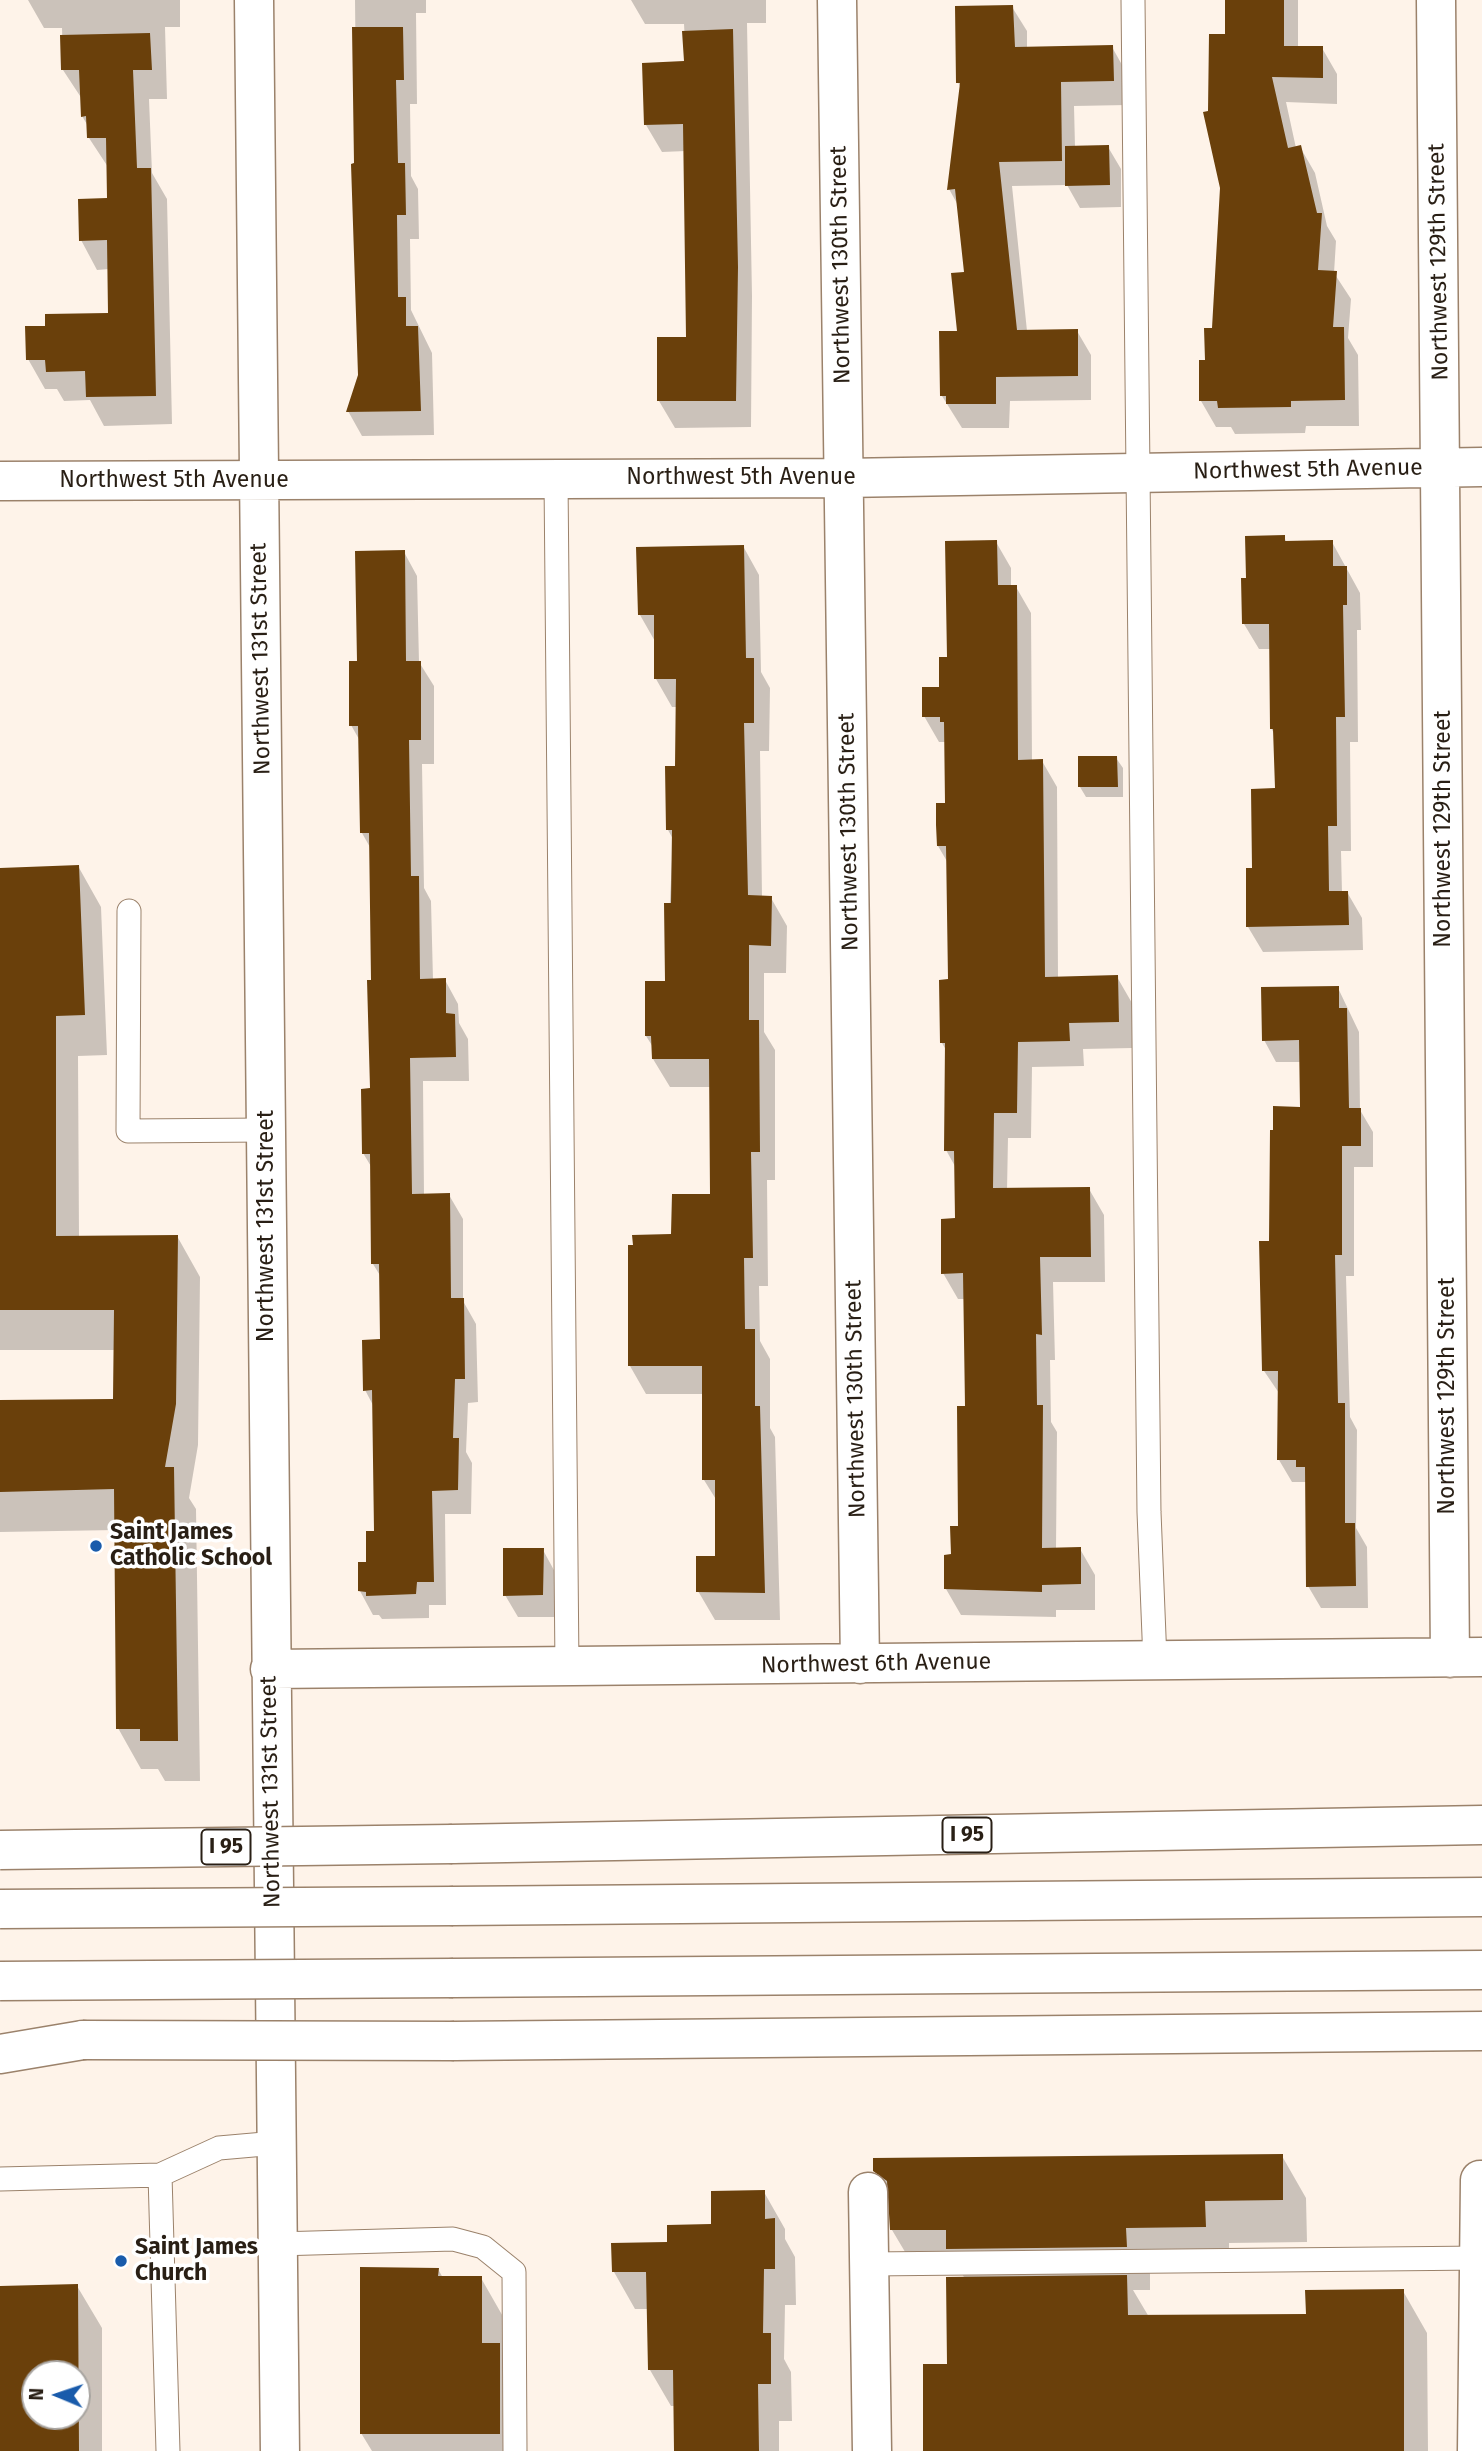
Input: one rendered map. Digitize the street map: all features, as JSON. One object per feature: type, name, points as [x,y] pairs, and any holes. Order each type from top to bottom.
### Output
[{"type":"main road","name":"Northwest 131st Street","points":[[254,0],[280,2451]]},
{"type":"main road","name":"Northwest 130th Street","points":[[837,0],[860,1664]]},
{"type":"main road","name":"Northwest 129th Street","points":[[1436,0],[1441,468],[1466,1658]]},
{"type":"main road","name":"Northwest 5th Avenue","points":[[0,481],[844,478],[1482,467]]},
{"type":"main road","name":"Northwest 6th Avenue","points":[[270,1669],[1466,1658]]},
{"type":"main road","name":"I 95","points":[[0,1850],[1482,1825]]},
{"type":"main road","points":[[0,1909],[1482,1897]]},
{"type":"main road","points":[[0,1981],[1482,1970]]},
{"type":"main road","points":[[0,2042],[1482,2031]]},
{"type":"main road","points":[[0,2054],[83,2040]]},
{"type":"main road","points":[[1477,2451],[1480,2180]]},
{"type":"main road","points":[[868,2192],[872,2451]]},
{"type":"lane","points":[[1133,0],[1149,1512],[1155,1661]]},
{"type":"lane","points":[[556,479],[567,1667]]},
{"type":"lane","points":[[129,911],[128,1132],[267,1130]]},
{"type":"lane","points":[[0,2179],[160,2175],[219,2148],[276,2143]]},
{"type":"lane","points":[[160,2175],[168,2451]]},
{"type":"lane","points":[[277,2244],[453,2239],[483,2247],[514,2272],[515,2451]]},
{"type":"lane","points":[[869,2264],[1481,2258]]},
{"type":"building","points":[[1225,0],[1284,0],[1284,46],[1323,46],[1323,78],[1272,77],[1288,148],[1301,145],[1317,213],[1322,213],[1318,270],[1337,271],[1333,327],[1344,327],[1345,400],[1291,401],[1291,407],[1218,408],[1217,401],[1199,401],[1199,360],[1205,360],[1204,328],[1212,328],[1220,188],[1203,112],[1208,111],[1209,34],[1225,34]]},
{"type":"building","points":[[1013,5],[1015,47],[1113,45],[1114,81],[1061,82],[1062,161],[999,162],[1017,330],[1078,329],[1078,376],[996,377],[996,404],[946,404],[946,396],[940,396],[939,331],[957,331],[951,273],[964,272],[955,189],[947,190],[960,83],[956,83],[955,6]]},
{"type":"building","points":[[352,27],[403,27],[404,80],[396,80],[398,163],[405,163],[406,215],[397,215],[398,297],[406,297],[406,326],[418,326],[421,411],[346,412],[358,375],[351,164],[354,163]]},
{"type":"building","points":[[733,29],[738,267],[736,401],[657,401],[657,337],[686,337],[683,124],[644,125],[642,63],[684,61],[682,31]]},
{"type":"building","points":[[150,33],[152,70],[133,70],[137,168],[151,168],[156,396],[86,397],[85,371],[46,372],[45,360],[26,360],[25,326],[45,326],[45,314],[108,313],[107,240],[79,241],[78,199],[107,198],[106,138],[87,138],[86,116],[81,117],[79,70],[61,70],[60,35]]},
{"type":"building","points":[[1109,145],[1110,185],[1065,186],[1065,146]]},
{"type":"building","points":[[1285,535],[1285,541],[1333,540],[1333,566],[1347,566],[1347,605],[1343,605],[1345,717],[1336,717],[1337,826],[1328,826],[1329,891],[1348,891],[1349,925],[1246,927],[1246,868],[1252,868],[1251,789],[1275,788],[1273,729],[1270,729],[1269,624],[1242,624],[1241,578],[1246,578],[1245,536]]},
{"type":"building","points":[[997,540],[998,585],[1017,585],[1018,760],[1043,759],[1045,977],[1118,975],[1119,1022],[1069,1023],[1070,1041],[1018,1042],[1017,1113],[994,1113],[993,1188],[1090,1187],[1091,1257],[1040,1257],[1042,1335],[1036,1334],[1037,1405],[1043,1405],[1042,1548],[1081,1547],[1081,1584],[1042,1585],[1042,1592],[944,1589],[944,1555],[951,1554],[950,1526],[958,1526],[957,1406],[965,1406],[963,1273],[941,1274],[941,1219],[955,1218],[954,1151],[944,1151],[945,1043],[940,1043],[939,980],[948,979],[946,846],[937,846],[936,825],[936,803],[945,803],[944,722],[940,722],[940,717],[922,717],[922,687],[939,687],[939,657],[947,657],[945,541]]},
{"type":"building","points":[[744,545],[746,658],[754,658],[754,723],[744,723],[748,895],[772,896],[771,946],[749,945],[749,1020],[759,1020],[760,1152],[751,1152],[753,1258],[744,1258],[745,1329],[755,1329],[755,1406],[760,1406],[765,1593],[696,1592],[696,1556],[715,1556],[715,1480],[702,1480],[702,1366],[628,1366],[628,1245],[633,1245],[632,1235],[671,1234],[672,1194],[710,1194],[709,1059],[652,1059],[651,1036],[645,1036],[645,981],[665,981],[664,903],[671,903],[672,830],[666,830],[665,766],[675,766],[676,679],[654,679],[654,615],[638,615],[636,547]]},
{"type":"building","points":[[405,550],[406,661],[421,661],[421,740],[409,740],[411,876],[419,876],[420,979],[446,978],[446,1013],[455,1014],[456,1057],[410,1058],[412,1194],[450,1193],[451,1298],[464,1298],[465,1379],[455,1379],[453,1438],[459,1438],[458,1490],[432,1491],[434,1582],[417,1582],[416,1594],[366,1596],[366,1592],[358,1591],[358,1562],[366,1562],[366,1531],[374,1531],[372,1390],[363,1391],[362,1340],[380,1339],[379,1264],[371,1264],[370,1154],[362,1154],[361,1089],[370,1088],[367,980],[371,980],[369,833],[360,833],[358,726],[349,726],[349,661],[357,661],[355,551]]},
{"type":"building","points":[[1078,756],[1117,756],[1118,787],[1078,787]]},
{"type":"building","points":[[79,865],[85,1015],[56,1016],[56,1236],[178,1235],[176,1404],[165,1467],[174,1467],[178,1741],[140,1741],[140,1729],[116,1729],[114,1489],[0,1492],[0,1400],[113,1399],[114,1310],[0,1310],[0,868]]},
{"type":"building","points":[[1339,986],[1339,1008],[1347,1008],[1349,1108],[1361,1108],[1361,1146],[1342,1146],[1342,1255],[1335,1255],[1338,1403],[1345,1403],[1345,1523],[1355,1523],[1356,1586],[1306,1587],[1305,1467],[1296,1467],[1296,1460],[1277,1460],[1278,1371],[1262,1371],[1259,1241],[1269,1241],[1270,1130],[1273,1130],[1273,1106],[1300,1107],[1299,1040],[1262,1041],[1261,987]]},
{"type":"building","points":[[503,1548],[544,1548],[543,1595],[503,1596]]},
{"type":"building","points":[[1283,2154],[1283,2200],[1205,2201],[1206,2227],[1126,2228],[1127,2247],[946,2249],[946,2230],[890,2230],[887,2181],[873,2171],[873,2158]]},
{"type":"building","points":[[765,2190],[765,2219],[775,2218],[775,2269],[764,2269],[763,2333],[771,2333],[771,2384],[758,2384],[759,2451],[674,2451],[673,2370],[648,2370],[646,2272],[612,2272],[611,2243],[667,2242],[667,2225],[711,2224],[711,2191]]},
{"type":"building","points":[[360,2267],[439,2268],[438,2276],[482,2276],[482,2343],[500,2343],[500,2434],[360,2434]]},
{"type":"building","points":[[1127,2275],[1128,2315],[1306,2314],[1305,2290],[1404,2289],[1404,2451],[923,2451],[923,2364],[947,2364],[946,2277]]},
{"type":"building","points":[[78,2284],[78,2360],[21,2360],[21,2430],[79,2430],[79,2451],[0,2451],[0,2286]]},
{"type":"place","name":"Saint James Catholic School","points":[[96,1546]]},
{"type":"place","name":"Saint James Church","points":[[121,2261]]}]
